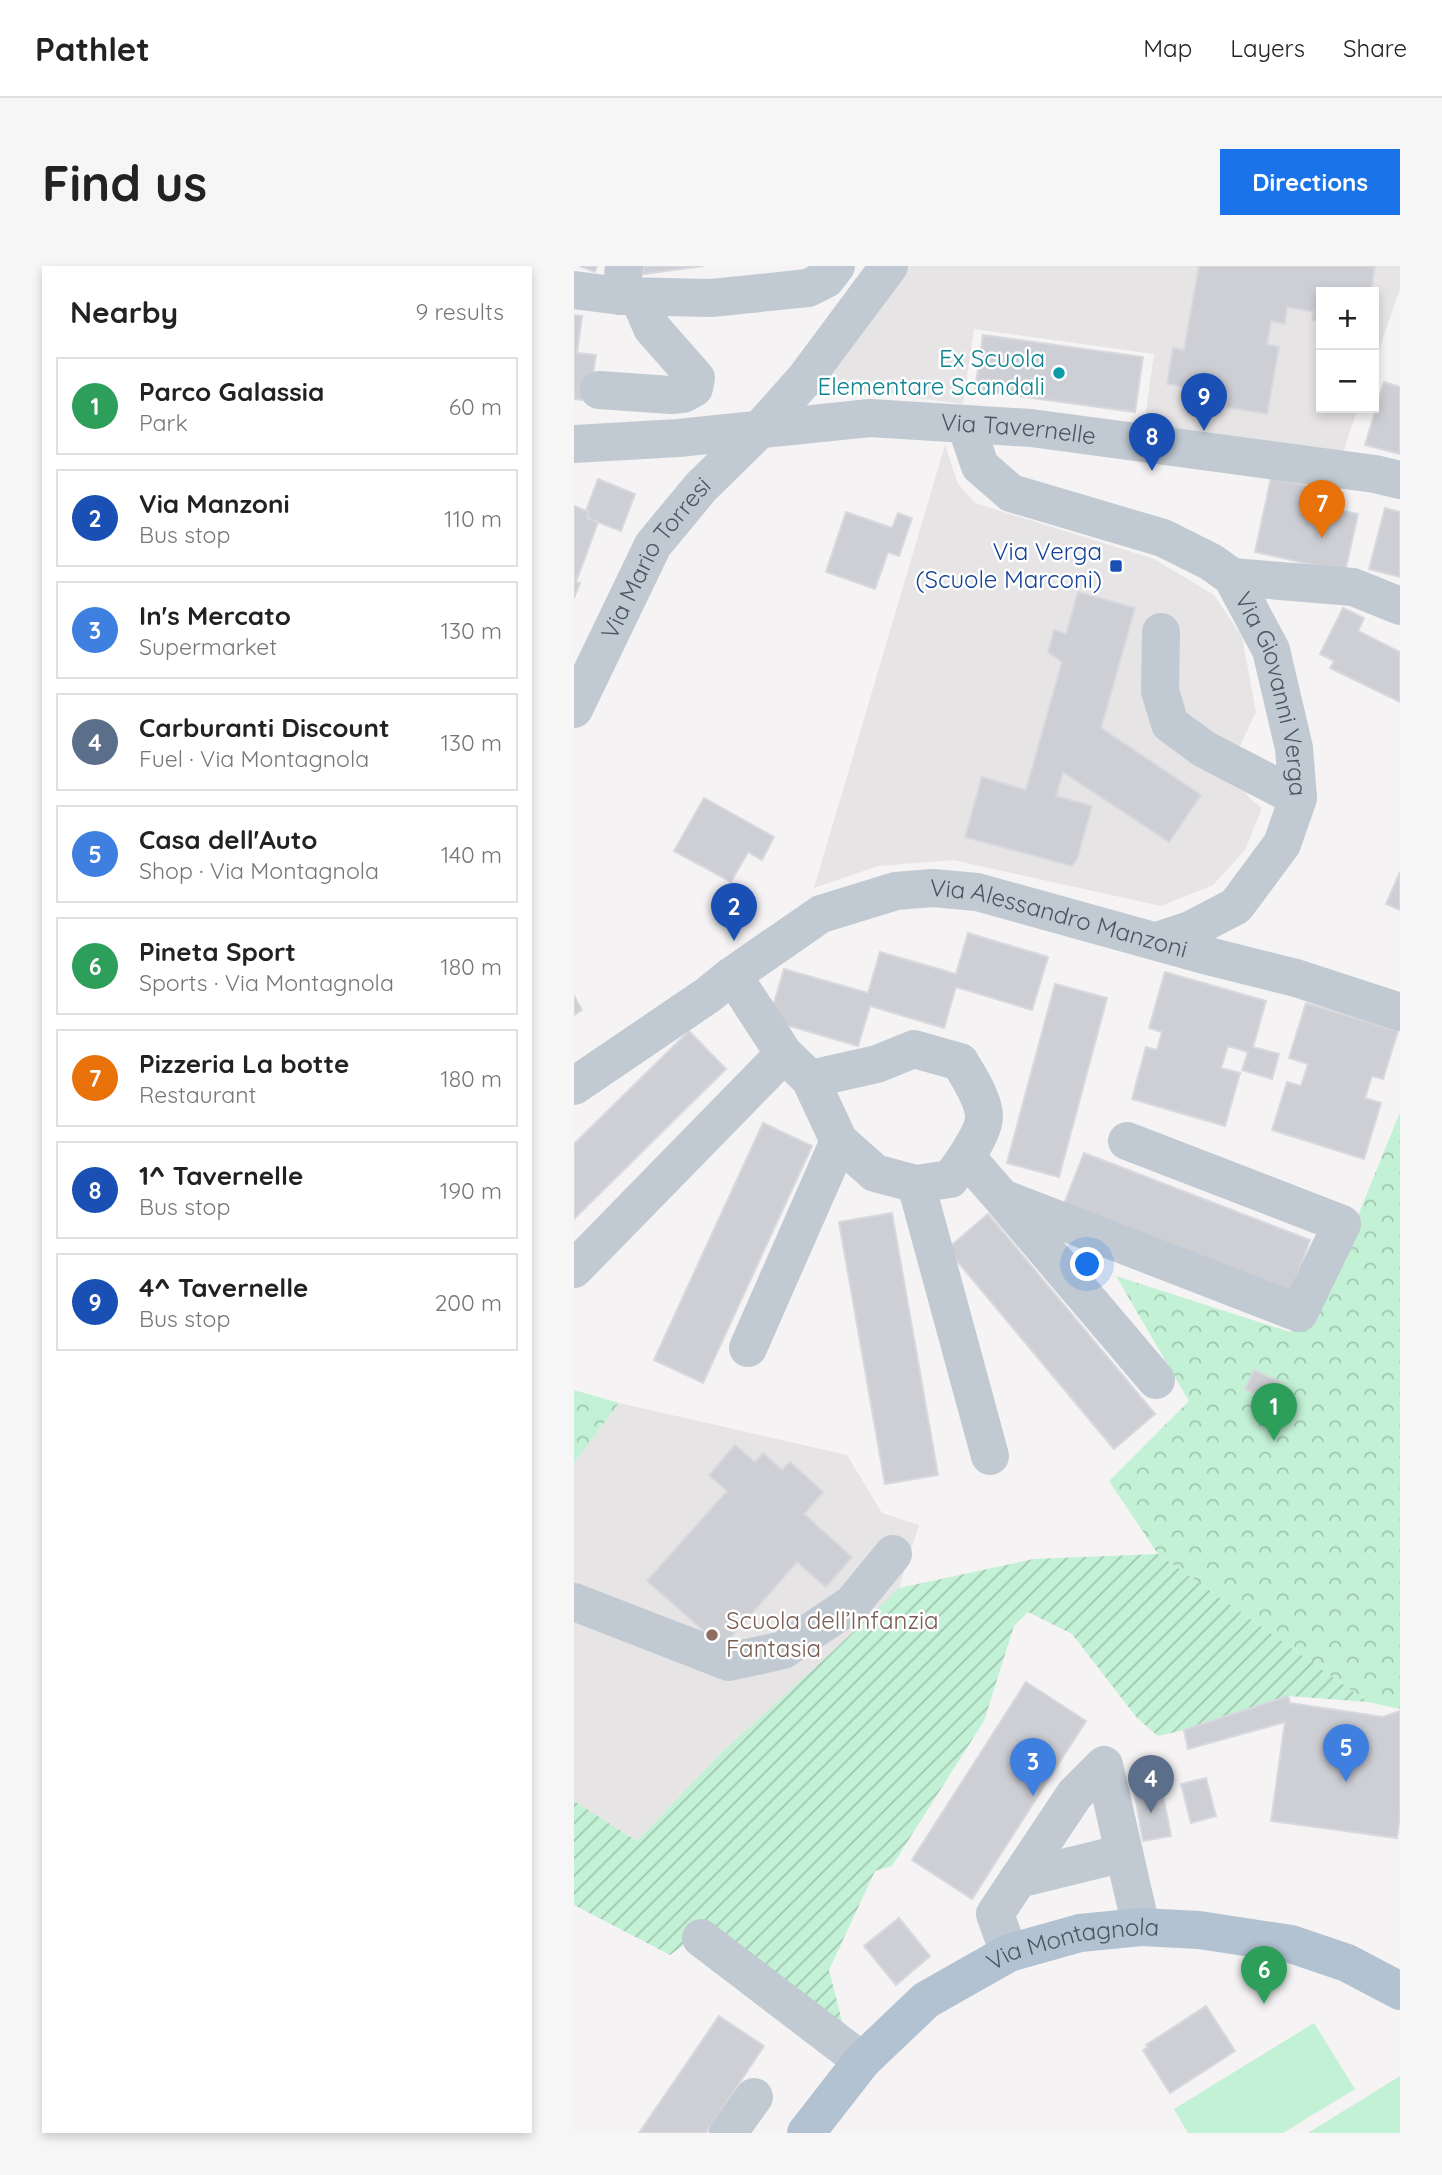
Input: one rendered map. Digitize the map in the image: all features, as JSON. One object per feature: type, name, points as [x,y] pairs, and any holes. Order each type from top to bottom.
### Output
[{"type":"main road","name":"Via Montagnola","points":[[817,2129],[862,2061],[926,2000],[1009,1953],[1080,1933],[1141,1927],[1199,1930],[1291,1944],[1397,1982]]},
{"type":"street","name":"Via Mario Torresi","points":[[574,709],[653,545],[701,487],[761,428],[804,380],[889,266]]},
{"type":"street","points":[[574,290],[628,287],[711,298],[822,277]]},
{"type":"street","points":[[628,287],[652,328],[688,367],[695,378],[694,388]]},
{"type":"street","points":[[694,388],[761,428]]},
{"type":"street","points":[[599,390],[671,395],[683,394],[694,388]]},
{"type":"street","name":"Via Tavernelle","points":[[574,444],[678,438],[870,418],[1069,433],[1375,474],[1400,480]]},
{"type":"street","name":"Via Giovanni Verga","points":[[966,425],[980,466],[1011,493],[1163,538],[1211,562],[1232,577],[1271,650],[1294,748],[1298,798],[1282,844],[1236,905],[1190,930],[1157,941]]},
{"type":"street","points":[[1232,577],[1353,587],[1400,606]]},
{"type":"street","points":[[1161,632],[1160,691],[1170,724],[1205,749],[1298,798]]},
{"type":"street","name":"Via Alessandro Manzoni","points":[[574,1086],[821,914],[859,901],[908,890],[933,888],[978,892],[1296,978],[1400,1012]]},
{"type":"street","points":[[574,1269],[797,1066],[877,1064],[914,1049],[960,1062],[976,1088],[984,1118],[967,1158],[950,1179],[916,1184],[875,1173],[839,1141],[797,1066],[730,977]]},
{"type":"street","name":"Via Alessandro Manzoni","points":[[574,1055],[684,986],[730,977]]},
{"type":"street","points":[[1002,1198],[1299,1313],[1342,1224],[1127,1140]]},
{"type":"street","points":[[748,1348],[839,1141]]},
{"type":"street","points":[[967,1158],[1156,1380]]},
{"type":"street","points":[[916,1184],[990,1456]]},
{"type":"street","points":[[574,1602],[729,1662],[783,1650],[852,1604],[892,1554]]},
{"type":"street","points":[[1009,1953],[995,1914],[1075,1794],[1104,1765],[1141,1927]]},
{"type":"street","points":[[1018,1879],[1124,1853]]},
{"type":"street","points":[[701,1938],[862,2061]]},
{"type":"street","points":[[728,2133],[754,2097]]},
{"type":"shaded area","points":[[905,266],[1400,266],[1400,289],[1379,350],[1379,287],[1316,287],[1316,413],[1356,413],[1343,452],[1144,426],[1154,354],[974,329],[963,404],[850,389],[831,378],[828,362]]},
{"type":"shaded area","points":[[945,445],[958,484],[975,503],[1154,559],[1214,595],[1242,637],[1256,712],[1238,750],[1235,773],[1249,798],[1262,808],[1245,850],[1213,885],[1161,906],[953,860],[878,866],[814,888]]},
{"type":"shaded area","name":"Scuola dell’Infanzia Fantasia","points":[[619,1403],[847,1455],[882,1513],[919,1525],[899,1588],[721,1753],[637,1841],[574,1801],[574,1463]]},
{"type":"green space","points":[[1400,1112],[1400,1709],[1368,1702],[1158,1554],[1109,1481],[1189,1401],[1116,1276],[1290,1332],[1319,1312]]},
{"type":"green space","points":[[574,1390],[619,1403],[574,1463]]},
{"type":"green space","points":[[1158,1554],[1368,1702],[1288,1696],[1158,1736],[1137,1718],[1072,1634],[1028,1612],[1014,1626],[984,1721],[892,1866],[875,1871],[829,1970],[844,2029],[708,1927],[670,1955],[574,1905],[574,1801],[637,1841],[721,1753],[899,1588],[1034,1559]]},
{"type":"green space","points":[[1314,2023],[1355,2089],[1283,2133],[1188,2133],[1174,2109]]},
{"type":"green space","points":[[1400,2076],[1400,2133],[1308,2133]]},
{"type":"building","points":[[580,266],[597,266],[595,272]]},
{"type":"building","points":[[643,266],[703,266],[643,274]]},
{"type":"building","points":[[1199,266],[1375,266],[1372,287],[1316,287],[1316,320],[1312,320],[1314,312],[1287,307],[1285,324],[1271,321],[1267,344],[1279,347],[1267,414],[1226,407],[1229,394],[1167,384],[1173,348],[1184,350]]},
{"type":"building","points":[[574,315],[582,316],[577,353],[596,355],[589,401],[574,399]]},
{"type":"building","name":"Ex Scuola Elementare Scandali","points":[[983,335],[1143,357],[1135,412],[975,390]]},
{"type":"building","points":[[1384,382],[1400,387],[1400,454],[1365,445],[1375,413],[1379,413],[1379,399]]},
{"type":"building","points":[[1271,478],[1343,493],[1339,510],[1358,514],[1345,572],[1255,552]]},
{"type":"building","points":[[598,479],[635,494],[621,531],[587,518],[589,512],[586,511]]},
{"type":"building","points":[[574,506],[589,512],[587,518],[598,522],[576,582],[580,583],[574,598]]},
{"type":"building","points":[[1385,508],[1400,512],[1400,577],[1369,569]]},
{"type":"building","points":[[846,512],[892,528],[898,513],[912,518],[899,556],[888,552],[875,589],[826,572]]},
{"type":"building","points":[[1078,592],[1135,608],[1101,728],[1201,795],[1169,842],[1063,772],[1056,796],[1092,806],[1077,859],[1072,866],[965,837],[982,777],[1026,790],[1062,662],[1048,652],[1054,630],[1066,634]]},
{"type":"building","points":[[1343,608],[1364,618],[1358,631],[1400,652],[1400,702],[1330,668],[1334,661],[1320,654]]},
{"type":"building","points":[[704,798],[774,837],[762,860],[748,852],[731,882],[674,851]]},
{"type":"building","points":[[1400,872],[1400,910],[1386,904]]},
{"type":"building","points":[[968,933],[1048,957],[1032,1010],[956,987],[944,1028],[870,1006],[858,1046],[769,1020],[784,969],[868,993],[880,952],[956,974]]},
{"type":"building","points":[[1165,972],[1266,1001],[1253,1047],[1279,1054],[1272,1079],[1242,1070],[1248,1052],[1228,1046],[1221,1068],[1240,1073],[1225,1126],[1132,1099],[1146,1047],[1157,1050],[1162,1032],[1149,1028]]},
{"type":"building","points":[[1055,984],[1107,998],[1059,1177],[1007,1163]]},
{"type":"building","points":[[574,996],[582,1010],[574,1015]]},
{"type":"building","points":[[1306,1003],[1398,1031],[1383,1079],[1372,1076],[1365,1098],[1381,1103],[1364,1159],[1272,1130],[1287,1082],[1301,1086],[1308,1064],[1289,1058]]},
{"type":"building","points":[[689,1031],[726,1069],[574,1219],[574,1144]]},
{"type":"building","points":[[763,1123],[812,1146],[703,1383],[654,1360]]},
{"type":"building","points":[[1084,1153],[1310,1240],[1291,1291],[1064,1204]]},
{"type":"building","points":[[892,1213],[938,1475],[885,1484],[839,1222]]},
{"type":"building","points":[[988,1214],[1155,1414],[1114,1449],[947,1249]]},
{"type":"building","points":[[1254,1370],[1282,1383],[1273,1402],[1245,1389]]},
{"type":"building","points":[[735,1445],[755,1462],[763,1453],[782,1470],[790,1462],[823,1492],[804,1514],[852,1557],[826,1587],[797,1562],[722,1647],[647,1581],[727,1491],[709,1475]]},
{"type":"building","points":[[1026,1682],[1086,1721],[972,1899],[912,1860]]},
{"type":"building","points":[[1288,1696],[1290,1703],[1383,1717],[1400,1711],[1400,1815],[1397,1838],[1271,1821],[1285,1722],[1188,1749],[1184,1730]]},
{"type":"building","points":[[1206,1778],[1216,1816],[1191,1823],[1181,1784]]},
{"type":"building","points":[[1160,1779],[1171,1836],[1143,1841],[1133,1784]]},
{"type":"building","points":[[899,1918],[930,1956],[896,1985],[864,1946]]},
{"type":"building","points":[[1206,2006],[1235,2051],[1170,2093],[1143,2050],[1148,2047],[1146,2045]]},
{"type":"building","points":[[719,2016],[764,2046],[706,2133],[639,2133]]},
{"type":"place","name":"Ex Scuola Elementare Scandali","points":[[1059,373]]},
{"type":"place","name":"4^ Tavernelle","points":[[1204,431]]},
{"type":"place","name":"1^ Tavernelle","points":[[1152,471]]},
{"type":"place","name":"Pizzeria La botte","points":[[1322,538]]},
{"type":"place","name":"Via Verga (Scuole Marconi)","points":[[1116,566]]},
{"type":"place","name":"Via Manzoni","points":[[734,941]]},
{"type":"place","name":"Parco Galassia","points":[[1274,1441]]},
{"type":"place","name":"Scuola dell’Infanzia Fantasia","points":[[712,1635]]},
{"type":"place","name":"Casa dell'Auto","points":[[1346,1782]]},
{"type":"place","name":"In's Mercato","points":[[1033,1796]]},
{"type":"place","name":"Carburanti Discount","points":[[1151,1813]]},
{"type":"place","name":"Pineta Sport","points":[[1264,2004]]}]
